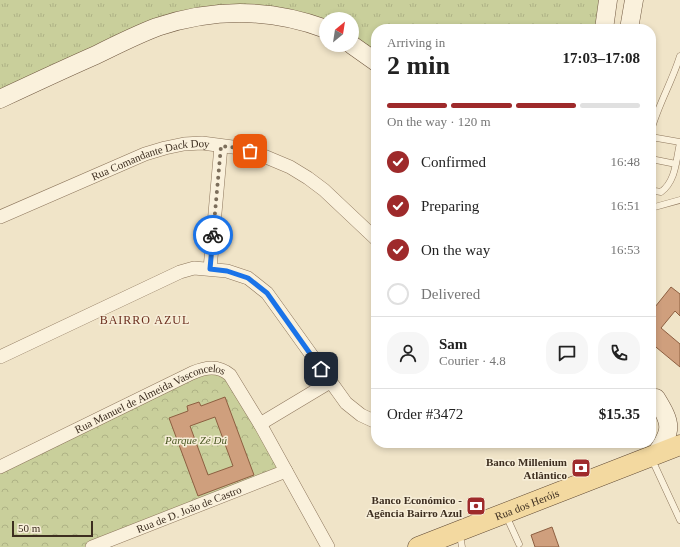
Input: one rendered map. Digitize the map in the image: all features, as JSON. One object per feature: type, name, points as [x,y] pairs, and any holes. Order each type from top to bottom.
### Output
[{"type":"main road","name":"Rua dos Heróis","points":[[455,545],[655,460],[680,445]]},
{"type":"main road","name":"Rua dos Heróis","points":[[418,547],[655,460],[680,456]]},
{"type":"street","points":[[605,24],[608,0]]},
{"type":"street","points":[[630,24],[634,0]]},
{"type":"street","points":[[0,99],[156,28],[198,16],[246,13],[270,14],[291,18],[319,27]]},
{"type":"street","points":[[359,49],[371,58]]},
{"type":"street","name":"Rua Comandante Dack Doy","points":[[0,217],[145,154],[184,144],[202,143],[240,148],[290,167],[324,190],[371,233]]},
{"type":"street","points":[[210,269],[221,146]]},
{"type":"street","points":[[0,357],[180,272],[194,268],[227,271],[248,278],[267,293],[346,403],[361,415],[371,420]]},
{"type":"street","name":"Rua Manuel de Almeida Vasconcelos","points":[[0,467],[203,368],[218,368],[230,375],[260,424],[328,547]]},
{"type":"street","points":[[260,424],[330,382]]},
{"type":"street","points":[[656,398],[680,416]]},
{"type":"street","points":[[655,460],[665,441],[668,431],[667,416],[656,400]]},
{"type":"street","name":"Rua de D. João de Castro","points":[[92,547],[286,471]]},
{"type":"lane","points":[[656,115],[659,106],[678,70],[680,56]]},
{"type":"lane","points":[[656,138],[680,143],[673,178],[668,187],[662,192],[656,191]]},
{"type":"lane","points":[[656,160],[676,164]]},
{"type":"lane","points":[[656,207],[680,200]]},
{"type":"lane","points":[[655,460],[680,520]]},
{"type":"lane","points":[[509,522],[518,544]]},
{"type":"green space","points":[[0,0],[608,0],[605,24],[371,24],[371,59],[359,50],[359,12],[319,12],[319,28],[198,16],[0,99]]},
{"type":"green space","name":"Parque Zé Dú","points":[[218,368],[286,471],[91,547],[0,547],[0,467],[192,373]]},
{"type":"building","points":[[671,287],[680,294],[680,316],[675,311],[661,328],[680,344],[680,367],[656,347],[656,306]]},
{"type":"building","points":[[225,397],[254,475],[198,496],[169,418],[188,411],[187,406],[199,402],[201,406]],"holes":[[[215,417],[233,466],[208,475],[190,426]]]},
{"type":"building","points":[[552,527],[559,547],[535,547],[531,535]]},
{"type":"way so far","points":[[213,235],[221,146],[240,148],[250,151]]},
{"type":"place","name":"Banco Millenium Atlântico","points":[[581,468]]},
{"type":"place","name":"Banco Económico - Agência Bairro Azul","points":[[476,506]]},
{"type":"district","name":"BAIRRO AZUL","points":[[145,320]]},
{"type":"route","points":[[213,235],[210,269],[227,271],[248,278],[267,293],[321,369]]}]
